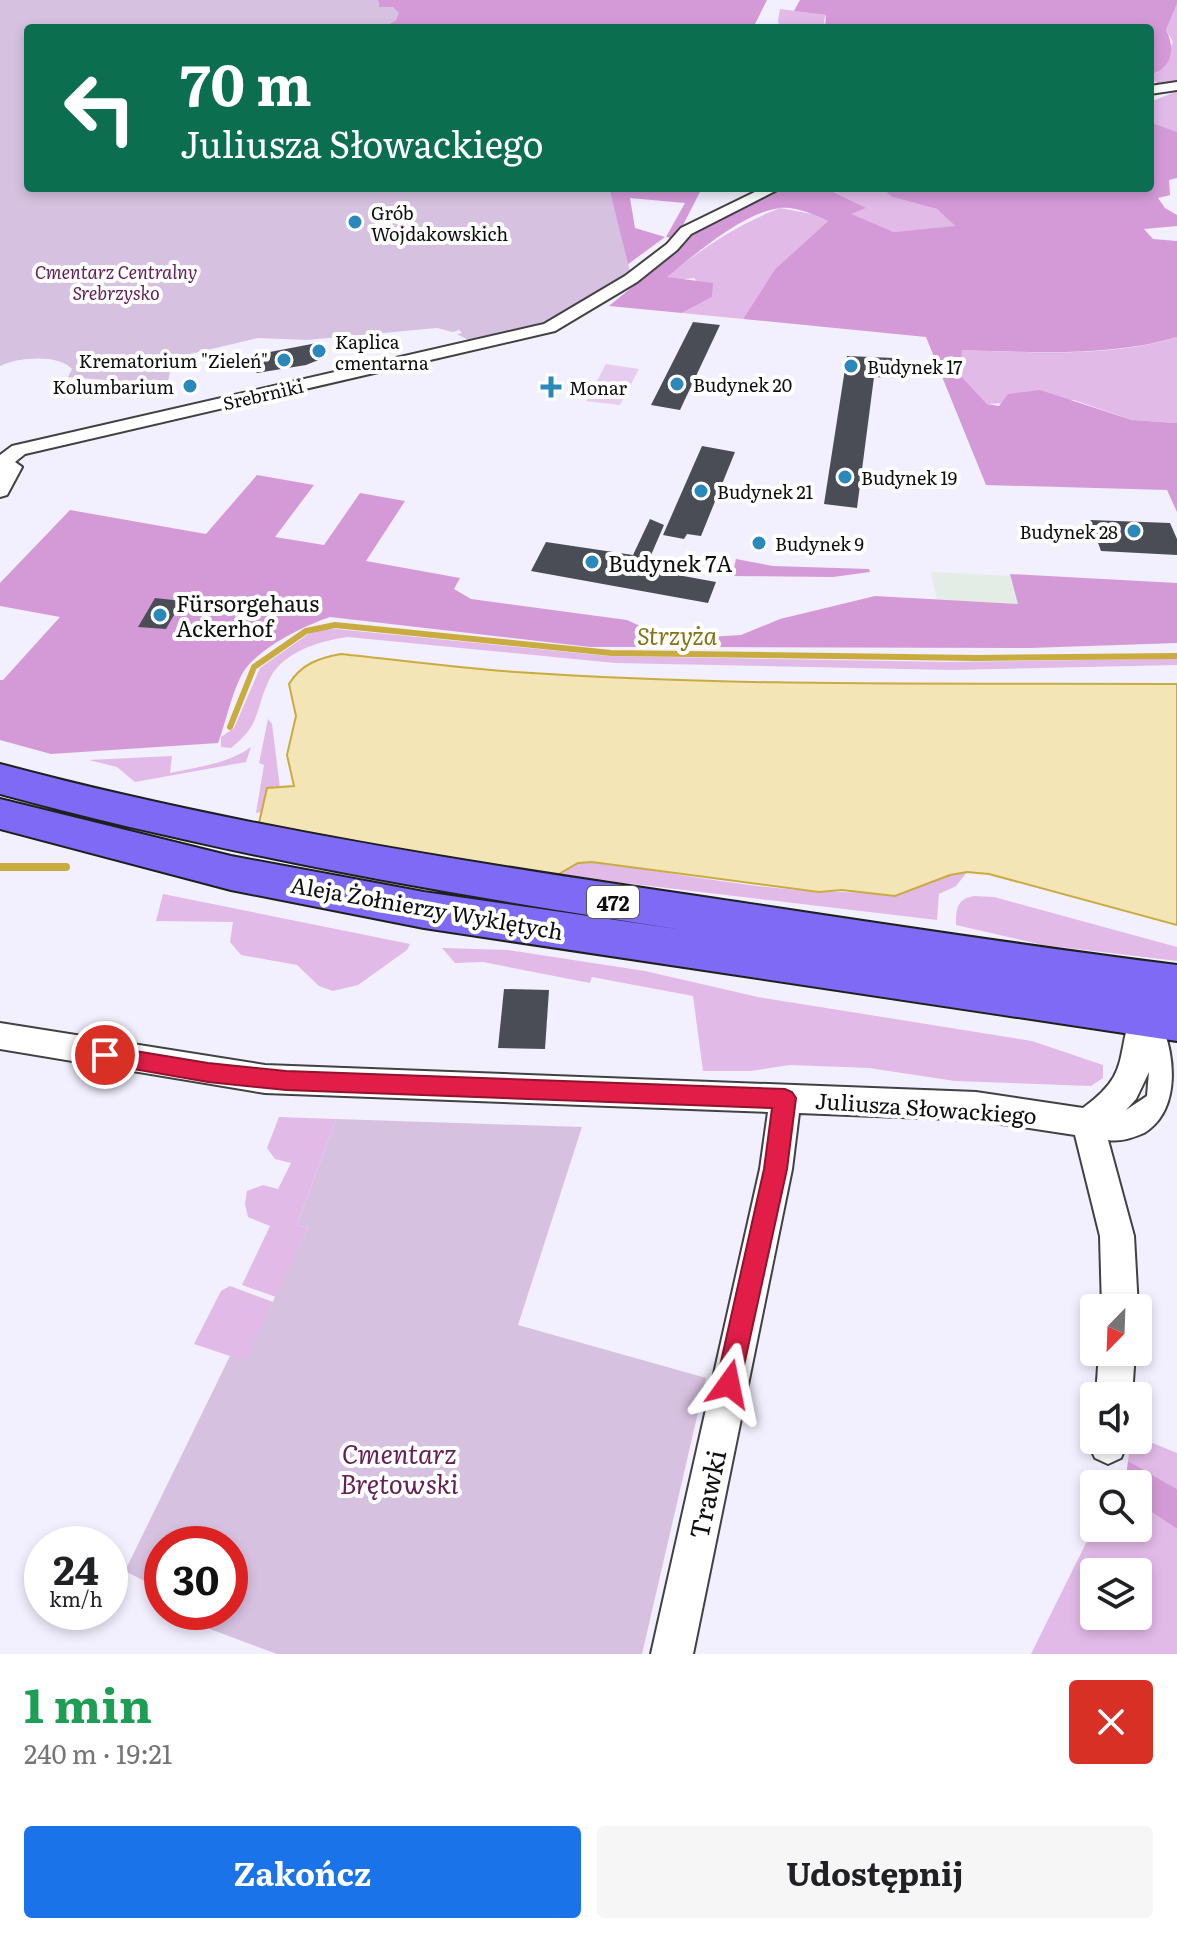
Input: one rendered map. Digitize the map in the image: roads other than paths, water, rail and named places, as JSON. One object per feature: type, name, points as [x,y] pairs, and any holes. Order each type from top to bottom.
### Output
[{"type":"main road","name":"Aleja Żołnierzy Wyklętych","points":[[0,779],[91,805],[352,861],[1159,1000]]},
{"type":"main road","name":"Aleja Żołnierzy Wyklętych","points":[[0,814],[189,864],[424,910],[1159,1000]]},
{"type":"street","points":[[1154,89],[1177,86]]},
{"type":"street","name":"Srebrniki","points":[[1,463],[19,450],[47,443],[549,328],[631,279],[672,247],[686,231],[766,192]]},
{"type":"street","name":"Srebrniki","points":[[0,491],[12,467],[1,463]]},
{"type":"street","name":"Juliusza Słowackiego","points":[[0,1036],[265,1079],[976,1106],[1116,1127],[1132,1124],[1147,1116],[1165,1096],[1167,1069],[1159,1000]]},
{"type":"street","name":"Trawki","points":[[672,1654],[776,1169],[785,1098]]},
{"type":"street","points":[[1087,1123],[1115,1215],[1123,1268],[1121,1294]]},
{"type":"waterway","name":"Strzyża","points":[[230,727],[254,667],[306,631],[335,625],[611,653],[976,658],[1177,656]]},
{"type":"waterway","name":"Strzyża","points":[[0,867],[66,867]]},
{"type":"place","name":"Grób Wojdakowskich","points":[[355,222]]},
{"type":"place","name":"Kaplica cmentarna","points":[[319,351]]},
{"type":"place","name":"Krematorium \"Zieleń\"","points":[[284,360]]},
{"type":"place","name":"Budynek 17","points":[[851,366]]},
{"type":"place","name":"Budynek 20","points":[[677,384]]},
{"type":"place","name":"Kolumbarium","points":[[190,386]]},
{"type":"place","name":"Monar","points":[[551,387]]},
{"type":"place","name":"Budynek 19","points":[[845,477]]},
{"type":"place","name":"Budynek 21","points":[[701,491]]},
{"type":"place","name":"Budynek 28","points":[[1134,531]]},
{"type":"place","name":"Budynek 9","points":[[759,543]]},
{"type":"place","name":"Budynek 7A","points":[[592,562]]},
{"type":"place","name":"Fürsorgehaus Ackerhof","points":[[160,615]]},
{"type":"park label","name":"Cmentarz Centralny Srebrzysko","points":[[116,281]]},
{"type":"park label","name":"Cmentarz Brętowski","points":[[399,1467]]}]
